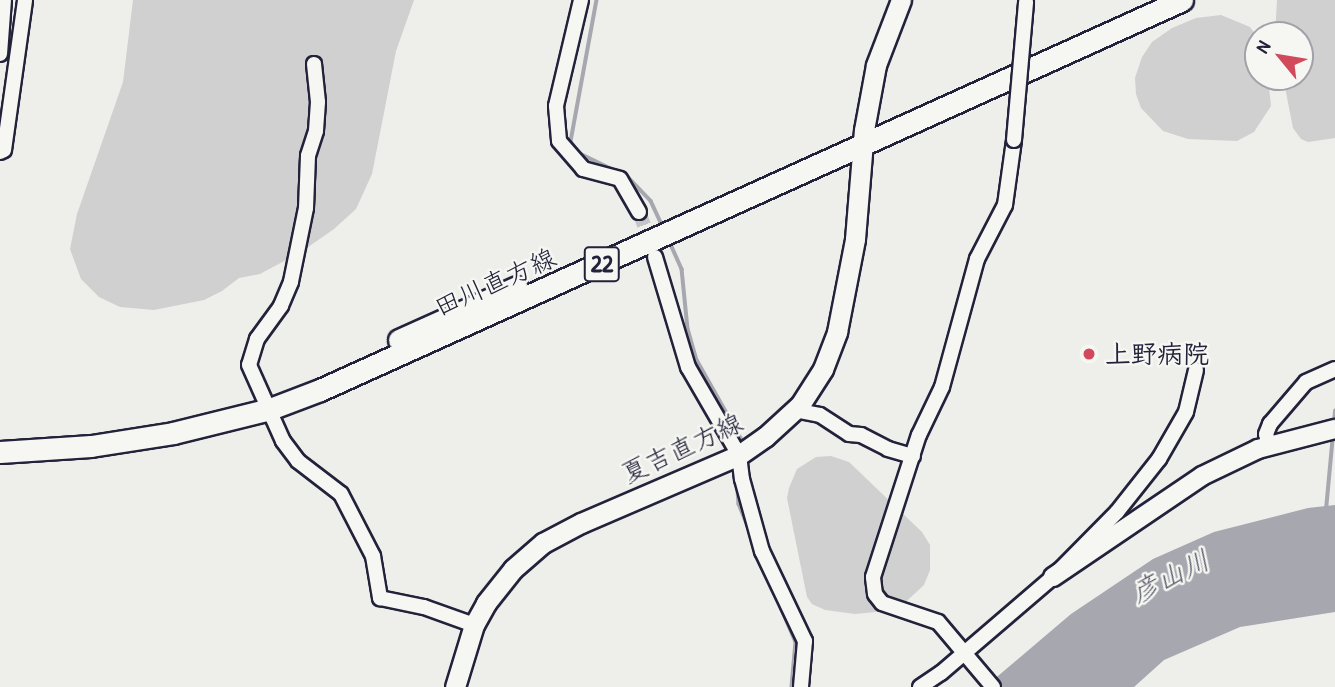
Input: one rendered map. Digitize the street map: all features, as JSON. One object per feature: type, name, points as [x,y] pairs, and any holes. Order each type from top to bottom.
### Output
[{"type":"main road","name":"夏吉直方線","points":[[455,687],[474,625],[513,569],[543,543],[580,523],[739,455],[765,438],[794,410],[823,369],[837,332],[855,239],[864,137],[876,65],[901,0]]},
{"type":"main road","name":"田川直方線","points":[[0,452],[91,446],[173,433],[267,402],[465,327],[1153,0]]},
{"type":"main road","name":"田川直方線","points":[[864,137],[1182,0]]},
{"type":"main road","name":"田川直方線","points":[[0,439],[63,437],[154,425],[267,402]]},
{"type":"street","points":[[0,54],[4,0]]},
{"type":"street","points":[[0,152],[4,150],[25,0]]},
{"type":"street","points":[[581,0],[556,106],[559,141],[583,169],[620,179],[639,212]]},
{"type":"street","points":[[993,687],[965,651],[937,622],[882,603],[875,594],[873,577],[913,456],[942,387],[977,259],[1005,205],[1014,140],[1026,1]]},
{"type":"street","points":[[314,64],[318,102],[316,131],[308,156],[306,208],[290,282],[281,306],[257,339],[249,365],[283,441],[298,461],[341,494],[373,556],[380,598],[424,607],[474,625]]},
{"type":"street","points":[[655,257],[688,367],[739,455],[742,479],[762,551],[805,640],[801,687]]},
{"type":"street","points":[[1269,446],[1266,434],[1279,413],[1306,382],[1335,369]]},
{"type":"street","points":[[1054,577],[1116,512],[1159,459],[1186,411],[1196,370]]},
{"type":"street","points":[[794,410],[820,415],[849,434],[861,435],[888,449],[913,456]]},
{"type":"street","points":[[920,687],[941,673],[1054,577],[1202,476],[1269,446],[1335,429]]},
{"type":"shaded area","points":[[133,0],[414,0],[396,51],[372,174],[356,209],[334,229],[301,252],[260,274],[239,278],[204,300],[154,310],[120,307],[99,297],[81,279],[70,249],[77,214],[123,82]]},
{"type":"shaded area","points":[[1277,0],[1335,0],[1335,138],[1308,142],[1301,139],[1293,128],[1286,91],[1314,91],[1314,21],[1276,21]]},
{"type":"shaded area","points":[[1221,15],[1244,25],[1244,91],[1269,91],[1271,106],[1254,132],[1237,141],[1188,139],[1163,131],[1141,108],[1136,94],[1135,78],[1142,57],[1152,42],[1172,28],[1196,18]]},
{"type":"shaded area","points":[[831,456],[849,462],[922,532],[930,545],[930,570],[924,585],[897,610],[855,614],[825,610],[812,604],[807,597],[787,498],[797,469],[816,457]]},
{"type":"water","name":"彦山川","points":[[1335,505],[1335,612],[1240,627],[1164,660],[1134,687],[985,687],[1071,614],[1153,559],[1214,532],[1308,508]]},
{"type":"waterway","points":[[597,0],[571,142],[579,153],[628,177],[651,201],[663,227]]},
{"type":"waterway","points":[[669,240],[682,269],[688,329],[697,360],[741,438]]},
{"type":"waterway","points":[[1334,423],[1335,411]]},
{"type":"waterway","points":[[1326,510],[1333,434]]},
{"type":"waterway","points":[[738,490],[739,504],[748,526]]},
{"type":"waterway","points":[[781,607],[796,642],[792,687]]},
{"type":"tunnel","points":[[639,212],[653,249]]},
{"type":"place","name":"上野病院","points":[[1089,354]]}]
